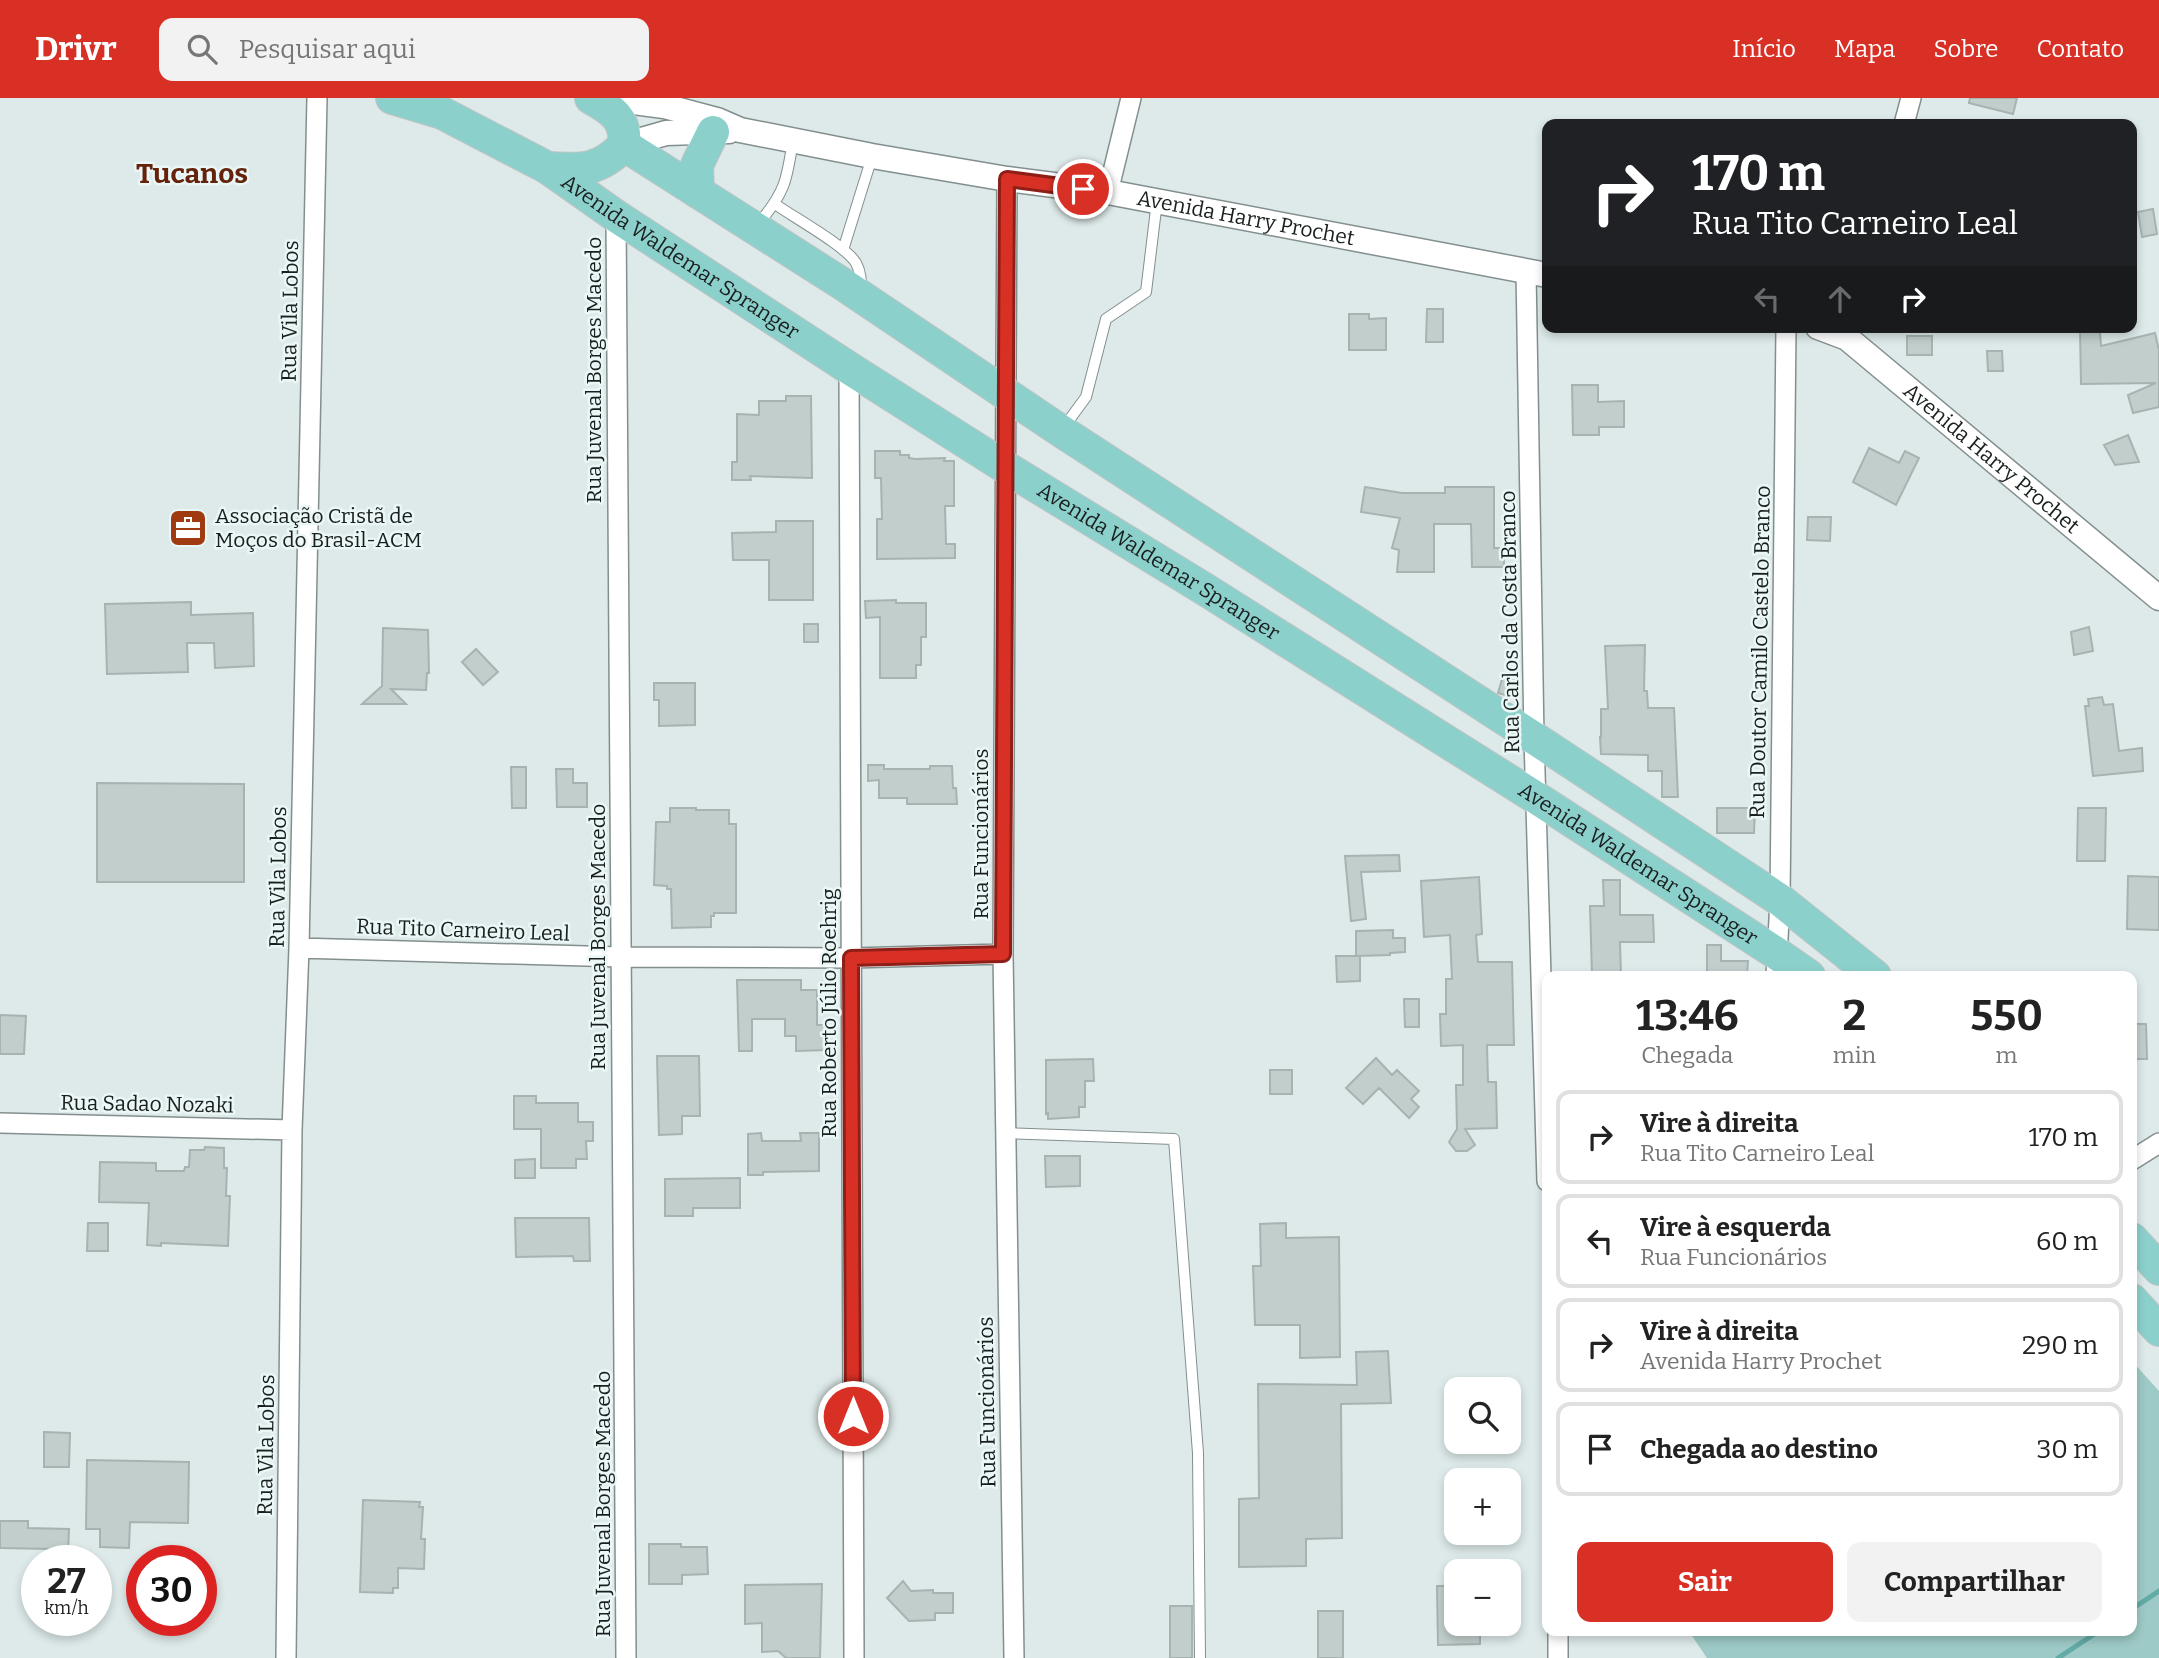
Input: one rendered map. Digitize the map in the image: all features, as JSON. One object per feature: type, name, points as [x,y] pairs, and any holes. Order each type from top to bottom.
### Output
[{"type":"main road","name":"Avenida Waldemar Spranger","points":[[391,98],[442,113],[548,169],[849,368],[1538,799],[1776,965],[1794,971]]},
{"type":"main road","points":[[548,169],[580,170],[600,164],[614,156],[624,145],[625,133],[612,110],[591,98]]},
{"type":"main road","points":[[698,192],[697,165],[727,131]]},
{"type":"main road","points":[[624,145],[698,192],[765,216],[861,296],[1061,431],[1780,900],[1869,971]]},
{"type":"main road","points":[[1206,590],[1228,540]]},
{"type":"main road","points":[[2137,1245],[2159,1269]]},
{"type":"main road","points":[[2137,1306],[2159,1330]]},
{"type":"street","name":"Rua Vila Lobos","points":[[286,1658],[292,1130],[299,948],[317,98]]},
{"type":"street","name":"Avenida Harry Prochet","points":[[604,98],[664,106],[717,120],[727,131]]},
{"type":"street","points":[[1108,192],[1131,98]]},
{"type":"street","points":[[1905,119],[1911,98]]},
{"type":"street","name":"Avenida Harry Prochet","points":[[624,145],[666,133],[727,131],[793,139],[872,156],[1007,179],[1108,192],[1537,273]]},
{"type":"street","name":"Rua Funcionários","points":[[1007,179],[1003,954],[1014,1658]]},
{"type":"street","name":"Rua Juvenal Borges Macedo","points":[[616,216],[626,1658]]},
{"type":"street","name":"Rua Carlos da Costa Branco","points":[[1537,273],[1534,738],[1542,971]]},
{"type":"street","name":"Rua Doutor Camilo Castelo Branco","points":[[1776,965],[1780,900],[1786,333]]},
{"type":"street","name":"Avenida Harry Prochet","points":[[1849,333],[2159,598]]},
{"type":"street","name":"Rua Roberto Júlio Roehrig","points":[[849,368],[854,1658]]},
{"type":"street","name":"Rua Tito Carneiro Leal","points":[[299,948],[621,957],[851,958],[1003,954]]},
{"type":"street","name":"Rua Sadao Nozaki","points":[[0,1123],[292,1130]]},
{"type":"street","points":[[2137,1157],[2159,1143]]},
{"type":"street","points":[[1558,1636],[1558,1658]]},
{"type":"lane","points":[[793,139],[788,176],[765,216],[843,250],[855,261],[860,272],[861,296]]},
{"type":"lane","points":[[843,250],[872,156]]},
{"type":"lane","points":[[1061,431],[1086,397],[1106,319],[1146,292],[1157,201]]},
{"type":"lane","points":[[1005,1133],[1174,1139],[1198,1453],[1200,1658]]},
{"type":"shaded area","points":[[2137,1367],[2159,1391],[2159,1658],[1707,1658],[1692,1636],[2137,1636]]},
{"type":"building","points":[[1970,98],[2017,98],[2013,114],[1969,103]]},
{"type":"building","points":[[2153,209],[2157,234],[2142,237],[2138,212]]},
{"type":"building","points":[[1427,309],[1443,309],[1443,342],[1426,342]]},
{"type":"building","points":[[1349,314],[1369,314],[1369,319],[1386,318],[1386,350],[1349,350]]},
{"type":"building","points":[[2080,333],[2100,333],[2101,346],[2155,333],[2159,350],[2159,407],[2133,413],[2128,395],[2156,383],[2081,384]]},
{"type":"building","points":[[1907,336],[1932,336],[1932,355],[1907,355]]},
{"type":"building","points":[[1987,351],[2002,351],[2003,371],[1988,371]]},
{"type":"building","points":[[1572,385],[1598,385],[1598,402],[1624,401],[1624,427],[1599,427],[1599,435],[1573,435]]},
{"type":"building","points":[[786,396],[811,396],[812,478],[750,476],[751,480],[732,480],[732,462],[737,462],[737,414],[759,415],[759,401],[786,401]]},
{"type":"building","points":[[2128,435],[2139,462],[2115,465],[2104,445]]},
{"type":"building","points":[[1869,448],[1899,463],[1905,451],[1919,458],[1896,505],[1853,482]]},
{"type":"building","points":[[875,451],[900,451],[900,455],[909,455],[909,458],[945,458],[944,461],[954,461],[954,506],[945,506],[946,544],[955,544],[955,558],[877,559],[877,519],[882,519],[881,478],[875,478]]},
{"type":"building","points":[[1365,487],[1402,493],[1445,493],[1445,487],[1494,487],[1494,548],[1504,548],[1504,567],[1472,567],[1471,524],[1434,524],[1434,572],[1397,572],[1399,550],[1392,548],[1400,518],[1361,512]]},
{"type":"building","points":[[1808,517],[1831,517],[1830,541],[1807,540]]},
{"type":"building","points":[[776,521],[813,521],[813,600],[769,600],[769,560],[733,560],[732,533],[776,532]]},
{"type":"building","points":[[896,600],[896,603],[926,603],[926,637],[921,637],[921,665],[916,665],[916,678],[880,678],[880,617],[866,618],[865,601]]},
{"type":"building","points":[[191,602],[191,615],[253,613],[254,666],[215,668],[214,643],[187,643],[188,672],[107,674],[105,604]]},
{"type":"building","points":[[804,624],[818,624],[818,642],[804,642]]},
{"type":"building","points":[[2089,627],[2093,651],[2074,655],[2071,632]]},
{"type":"building","points":[[383,628],[428,630],[429,673],[426,690],[391,689],[406,704],[362,704],[382,686]]},
{"type":"building","points":[[1645,645],[1644,691],[1647,691],[1648,708],[1674,708],[1678,797],[1662,797],[1662,771],[1648,771],[1648,755],[1601,754],[1601,709],[1608,709],[1605,646]]},
{"type":"building","points":[[476,649],[498,672],[483,685],[462,662]]},
{"type":"building","points":[[1502,679],[1516,681],[1513,697],[1498,693]]},
{"type":"building","points":[[654,683],[695,683],[695,725],[659,726],[659,700],[654,700]]},
{"type":"building","points":[[2102,697],[2104,705],[2113,704],[2119,751],[2142,748],[2143,771],[2093,776],[2085,706],[2089,706],[2088,699]]},
{"type":"building","points":[[868,765],[884,765],[884,769],[952,766],[957,804],[907,804],[907,798],[879,798],[879,780],[868,781]]},
{"type":"building","points":[[511,767],[526,767],[526,808],[512,808]]},
{"type":"building","points":[[556,769],[573,769],[573,783],[587,783],[587,807],[557,807]]},
{"type":"building","points":[[97,783],[244,784],[244,882],[97,882]]},
{"type":"building","points":[[670,808],[729,810],[729,824],[736,824],[736,913],[714,913],[714,916],[711,916],[711,927],[672,928],[671,889],[654,885],[656,822],[670,822]]},
{"type":"building","points":[[1717,808],[1755,808],[1754,833],[1717,833]]},
{"type":"building","points":[[2078,808],[2106,808],[2105,861],[2077,861]]},
{"type":"building","points":[[1399,855],[1400,871],[1361,872],[1366,919],[1351,921],[1345,856]]},
{"type":"building","points":[[2128,876],[2159,877],[2159,930],[2127,929]]},
{"type":"building","points":[[1479,877],[1482,934],[1476,935],[1478,962],[1512,962],[1514,1045],[1487,1045],[1488,1082],[1496,1082],[1497,1128],[1465,1129],[1475,1145],[1467,1151],[1456,1151],[1449,1142],[1457,1129],[1456,1085],[1463,1085],[1463,1045],[1441,1046],[1440,1014],[1446,1014],[1446,979],[1452,979],[1450,935],[1424,937],[1421,881]]},
{"type":"building","points":[[1603,880],[1620,880],[1620,915],[1653,915],[1654,942],[1620,942],[1621,971],[1592,971],[1590,906],[1604,906]]},
{"type":"building","points":[[1393,930],[1393,938],[1405,938],[1405,952],[1356,956],[1356,931]]},
{"type":"building","points":[[1707,945],[1721,945],[1721,961],[1748,961],[1747,971],[1707,971]]},
{"type":"building","points":[[1336,956],[1360,956],[1360,981],[1337,982]]},
{"type":"building","points":[[737,980],[801,980],[801,990],[817,990],[817,1025],[828,1025],[828,1050],[796,1051],[796,1036],[785,1036],[785,1019],[752,1019],[752,1051],[739,1051]]},
{"type":"building","points":[[1404,999],[1419,999],[1419,1027],[1405,1027]]},
{"type":"building","points":[[0,1015],[26,1016],[24,1054],[0,1054]]},
{"type":"building","points":[[2137,1024],[2146,1024],[2147,1059],[2137,1059]]},
{"type":"building","points":[[657,1056],[699,1056],[700,1116],[682,1116],[682,1134],[659,1135]]},
{"type":"building","points":[[1376,1058],[1392,1075],[1397,1070],[1419,1091],[1411,1099],[1419,1107],[1409,1118],[1379,1088],[1363,1104],[1346,1088]]},
{"type":"building","points":[[1093,1059],[1094,1081],[1085,1081],[1085,1107],[1079,1107],[1079,1117],[1048,1119],[1046,1060]]},
{"type":"building","points":[[1270,1070],[1292,1070],[1292,1094],[1270,1094]]},
{"type":"building","points":[[514,1096],[536,1096],[536,1103],[578,1103],[578,1122],[593,1122],[593,1141],[586,1141],[587,1159],[576,1159],[576,1168],[541,1168],[541,1129],[514,1129]]},
{"type":"building","points":[[761,1133],[762,1141],[801,1141],[800,1133],[819,1133],[819,1171],[763,1172],[763,1175],[748,1175],[748,1134]]},
{"type":"building","points":[[205,1147],[224,1148],[224,1168],[227,1168],[226,1196],[230,1196],[228,1246],[161,1243],[161,1246],[147,1245],[149,1203],[99,1202],[100,1162],[156,1163],[156,1171],[184,1171],[185,1167],[189,1167],[190,1150],[204,1150]]},
{"type":"building","points":[[1045,1156],[1080,1156],[1080,1186],[1046,1187]]},
{"type":"building","points":[[535,1159],[535,1178],[515,1178],[515,1160]]},
{"type":"building","points":[[740,1178],[740,1208],[693,1208],[693,1216],[665,1216],[665,1179]]},
{"type":"building","points":[[515,1218],[589,1218],[590,1261],[574,1261],[573,1256],[516,1257]]},
{"type":"building","points":[[88,1223],[108,1223],[108,1251],[87,1251]]},
{"type":"building","points":[[1286,1223],[1286,1238],[1339,1237],[1340,1357],[1300,1358],[1300,1325],[1255,1325],[1253,1266],[1261,1266],[1260,1224]]},
{"type":"building","points":[[1388,1351],[1391,1403],[1341,1404],[1342,1538],[1306,1539],[1306,1566],[1239,1567],[1239,1499],[1259,1498],[1258,1384],[1357,1385],[1356,1352]]},
{"type":"building","points":[[44,1432],[70,1433],[69,1467],[44,1467]]},
{"type":"building","points":[[87,1460],[189,1462],[188,1523],[130,1522],[129,1545],[126,1545],[126,1548],[100,1545],[100,1529],[86,1529]]},
{"type":"building","points":[[363,1500],[420,1502],[419,1507],[423,1507],[421,1539],[425,1539],[424,1569],[398,1568],[398,1588],[393,1588],[393,1593],[360,1592]]},
{"type":"building","points":[[0,1521],[28,1521],[28,1528],[69,1529],[68,1545],[0,1548]]},
{"type":"building","points":[[649,1544],[707,1547],[708,1574],[682,1575],[682,1584],[649,1584]]},
{"type":"building","points":[[903,1581],[911,1591],[953,1593],[953,1613],[935,1613],[935,1620],[909,1621],[887,1598]]},
{"type":"building","points":[[822,1584],[820,1658],[786,1658],[778,1651],[762,1652],[762,1623],[745,1624],[745,1585]]},
{"type":"building","points":[[1437,1586],[1444,1586],[1444,1636],[1480,1636],[1480,1644],[1438,1645]]},
{"type":"building","points":[[1170,1606],[1192,1606],[1192,1658],[1170,1658]]},
{"type":"building","points":[[1318,1611],[1343,1611],[1343,1658],[1318,1658]]},
{"type":"waterway","points":[[2137,1606],[2159,1591]]},
{"type":"waterway","points":[[2058,1658],[2091,1636]]},
{"type":"place","name":"Associação Cristã de Moços do Brasil-ACM","points":[[188,528]]},
{"type":"district","name":"Tucanos","points":[[192,173]]},
{"type":"route","points":[[853,1416],[851,958],[1003,954],[1007,179],[1083,189]]}]
